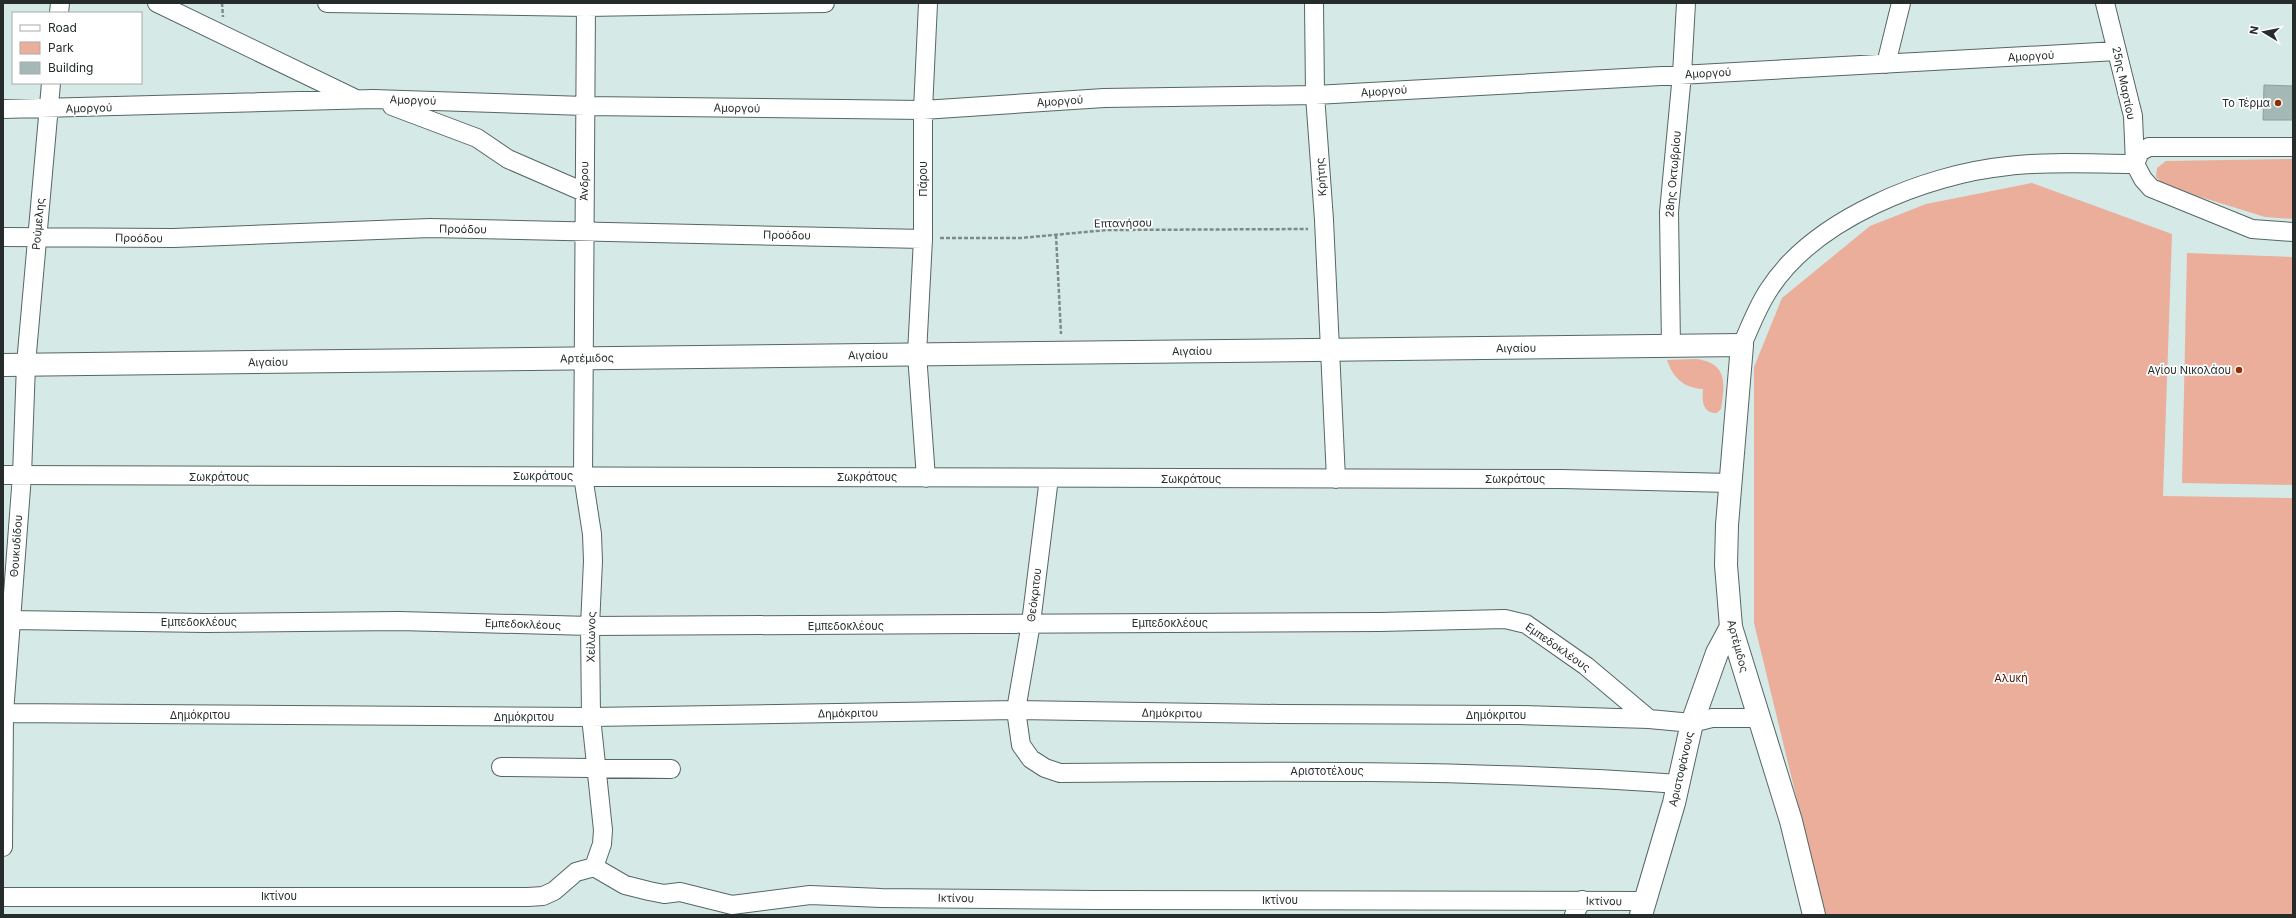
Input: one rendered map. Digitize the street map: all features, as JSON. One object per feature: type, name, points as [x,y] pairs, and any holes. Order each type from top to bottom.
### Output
[{"type":"main road","name":"Αιγαίου","points":[[642,358],[1742,345]]},
{"type":"main road","name":"Αρτέμιδος","points":[[1742,345],[1726,565],[1731,627],[1791,821],[1814,915]]},
{"type":"main road","name":"Αρτέμιδος","points":[[532,359],[642,358]]},
{"type":"main road","name":"Αιγαίου","points":[[3,365],[532,359]]},
{"type":"main road","name":"Αριστοφάνους","points":[[1643,908],[1678,784],[1692,722],[1717,653],[1731,627]]},
{"type":"street","points":[[157,3],[357,100],[406,110],[477,138],[508,160],[584,192]]},
{"type":"street","points":[[327,3],[586,5],[825,3]]},
{"type":"street","name":"Πάρου","points":[[926,478],[917,354],[923,239],[923,110],[928,3]]},
{"type":"street","name":"Κρήτης","points":[[1314,3],[1315,95],[1325,228],[1336,479]]},
{"type":"street","name":"28ης Οκτωβρίου","points":[[1671,346],[1669,212],[1682,74],[1686,3]]},
{"type":"street","points":[[1886,64],[1901,3]]},
{"type":"street","name":"25ης Μαρτίου","points":[[2105,3],[2132,116],[2135,164]]},
{"type":"street","name":"Άνδρου","points":[[582,358],[586,5]]},
{"type":"street","name":"Αμοργού","points":[[3,109],[357,100],[585,106],[923,110],[1104,98],[1315,95],[2117,51]]},
{"type":"street","name":"Ρούμελης","points":[[26,364],[36,236],[52,84]]},
{"type":"street","points":[[2293,147],[2149,147],[2140,152],[2135,164],[2143,180],[2151,188],[2252,229],[2293,232]]},
{"type":"street","points":[[1742,345],[1752,319],[1768,290],[1790,265],[1816,241],[1876,202],[1957,175],[2008,166],[2135,164]]},
{"type":"street","name":"Προόδου","points":[[3,237],[173,238],[430,228],[584,230],[923,239]]},
{"type":"street","name":"Χείλωνος","points":[[582,358],[583,476],[592,534],[593,561],[590,626],[591,717],[603,830],[602,844],[594,867]]},
{"type":"street","name":"Θουκυδίδου","points":[[3,847],[4,713],[22,476],[26,364]]},
{"type":"street","name":"Σωκράτους","points":[[3,475],[355,478],[583,476],[1562,479],[1731,483]]},
{"type":"street","name":"Θεόκριτου","points":[[1016,710],[1031,623],[1049,478]]},
{"type":"street","name":"Εμπεδοκλέους","points":[[11,620],[206,623],[399,620],[590,626],[855,626],[1031,623],[1514,620],[1537,630],[1580,662],[1649,719]]},
{"type":"street","name":"Δημόκριτου","points":[[4,713],[591,717],[1016,710],[1280,714],[1520,714],[1692,722],[1712,718],[1759,718]]},
{"type":"street","name":"Αριστοτέλους","points":[[1016,710],[1021,745],[1031,759],[1045,768],[1060,773],[1358,771],[1570,776],[1678,784]]},
{"type":"street","points":[[501,767],[671,769]]},
{"type":"street","name":"Ικτίνου","points":[[3,897],[528,897],[543,896],[554,891],[576,872],[594,867],[624,885],[649,892],[664,894],[680,892],[732,905],[810,895],[881,898],[914,897],[1095,900],[1580,910],[1643,908]]},
{"type":"path","name":"Επτανήσου","points":[[923,239],[1021,238],[1107,230],[1325,228]]},
{"type":"path","points":[[1056,235],[1062,353]]},
{"type":"green space","points":[[2293,159],[2293,219],[2265,217],[2165,186],[2156,177],[2157,168],[2166,161]]},
{"type":"green space","name":"Αλυκή","points":[[2032,183],[2172,234],[2163,496],[2293,498],[2293,915],[1825,915],[1754,623],[1754,367],[1782,298],[1870,226],[1926,204]]},
{"type":"green space","name":"Αγίου Νικολάου","points":[[2187,253],[2293,257],[2293,485],[2182,483]]},
{"type":"green space","points":[[1696,359],[1706,361],[1714,365],[1722,376],[1723,391],[1721,409],[1717,413],[1708,411],[1704,405],[1703,389],[1690,387],[1680,381],[1672,372],[1667,360]]},
{"type":"building","name":"Το Τέρμα","points":[[2264,85],[2293,86],[2293,120],[2263,120]]},
{"type":"place","name":"Το Τέρμα","points":[[2278,103]]},
{"type":"place","name":"Αγίου Νικολάου","points":[[2239,370]]}]
